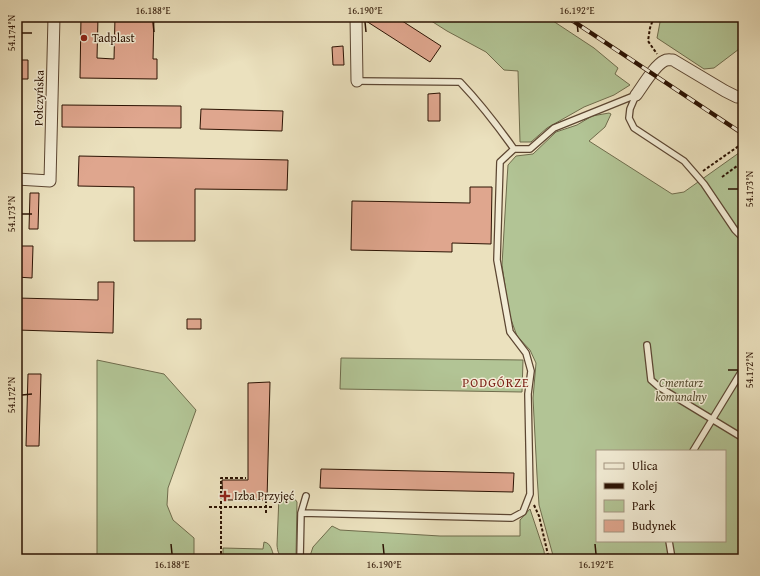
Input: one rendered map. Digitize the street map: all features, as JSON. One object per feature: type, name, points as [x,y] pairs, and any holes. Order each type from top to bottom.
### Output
[{"type":"street","name":"Połczyńska","points":[[17,179],[50,181],[54,17]]},
{"type":"street","points":[[356,17],[357,81]]},
{"type":"street","points":[[636,96],[651,73],[663,61],[673,60],[725,91],[737,97],[743,97]]},
{"type":"lane","points":[[357,81],[460,82],[497,125],[514,149]]},
{"type":"lane","points":[[301,513],[512,518],[523,512],[530,494],[528,394],[531,371],[526,353],[510,332],[497,260],[500,162],[514,149],[530,149],[554,128],[636,96]]},
{"type":"lane","points":[[636,96],[628,118],[634,128],[684,161],[704,184],[735,230],[743,238]]},
{"type":"lane","points":[[647,345],[651,380],[659,387],[743,438]]},
{"type":"lane","points":[[694,450],[743,369]]},
{"type":"lane","points":[[300,559],[301,513],[306,496]]},
{"type":"lane","points":[[670,542],[672,559]]},
{"type":"path","points":[[654,17],[650,28],[648,41],[663,61]]},
{"type":"path","points":[[697,175],[743,143]]},
{"type":"path","points":[[722,177],[736,166],[743,163]]},
{"type":"path","points":[[221,559],[221,478],[246,478]]},
{"type":"path","points":[[530,494],[539,516],[549,559]]},
{"type":"path","points":[[266,500],[266,513]]},
{"type":"path","points":[[209,507],[274,507]]},
{"type":"green space","points":[[425,17],[547,17],[594,48],[618,68],[615,74],[630,85],[614,95],[584,107],[547,128],[531,142],[520,142],[518,71],[504,70],[486,52]]},
{"type":"green space","points":[[661,17],[743,17],[743,46],[714,68],[704,69],[657,38]]},
{"type":"green space","name":"Cmentarz komunalny","points":[[609,113],[611,114],[605,127],[589,141],[672,194],[684,192],[743,150],[743,559],[554,559],[539,505],[533,398],[536,363],[530,350],[517,336],[509,314],[502,265],[508,165],[516,156],[533,154],[556,132],[577,125],[592,116]]},
{"type":"green space","points":[[341,358],[523,360],[522,392],[340,389]]},
{"type":"green space","points":[[97,360],[164,374],[196,410],[168,488],[167,505],[173,520],[194,538],[194,559],[97,559]]},
{"type":"green space","points":[[279,496],[291,497],[297,502],[296,557],[294,559],[282,557],[279,553],[277,545]]},
{"type":"green space","points":[[530,509],[544,551],[545,559],[309,559],[313,547],[332,526],[340,530],[440,536],[520,536],[520,520]]},
{"type":"green space","points":[[264,542],[269,544],[275,559],[223,559],[223,548],[263,549]]},
{"type":"building","points":[[81,17],[98,17],[97,58],[114,59],[115,17],[154,17],[153,59],[157,59],[157,79],[80,78]]},
{"type":"building","points":[[363,17],[396,17],[441,46],[430,62],[363,19]]},
{"type":"building","points":[[343,46],[344,65],[333,65],[332,47]]},
{"type":"building","points":[[17,60],[28,60],[28,79],[18,79]]},
{"type":"building","points":[[440,93],[440,121],[428,121],[428,94]]},
{"type":"building","points":[[62,105],[181,106],[181,128],[62,127]]},
{"type":"building","points":[[201,109],[283,111],[282,131],[200,129]]},
{"type":"building","points":[[79,156],[288,160],[287,190],[195,189],[195,241],[134,241],[134,187],[78,186]]},
{"type":"building","points":[[470,187],[492,187],[491,244],[452,243],[452,252],[351,250],[352,201],[470,203]]},
{"type":"building","points":[[30,193],[39,193],[38,229],[29,229]]},
{"type":"building","points":[[17,246],[33,246],[32,278],[17,277]]},
{"type":"building","points":[[98,282],[114,282],[113,333],[17,330],[17,298],[98,300]]},
{"type":"building","points":[[187,319],[201,319],[201,329],[187,329]]},
{"type":"building","points":[[28,374],[41,374],[39,446],[26,446]]},
{"type":"building","points":[[270,382],[267,500],[223,500],[222,480],[248,480],[248,383]]},
{"type":"building","points":[[321,469],[514,473],[513,492],[320,488]]},
{"type":"railway","points":[[567,17],[743,134]]},
{"type":"place","name":"Tadplast","points":[[84,38]]},
{"type":"place","name":"Izba Przyjęć","points":[[225,496]]},
{"type":"district","name":"PODGÓRZE","points":[[496,382]]}]
